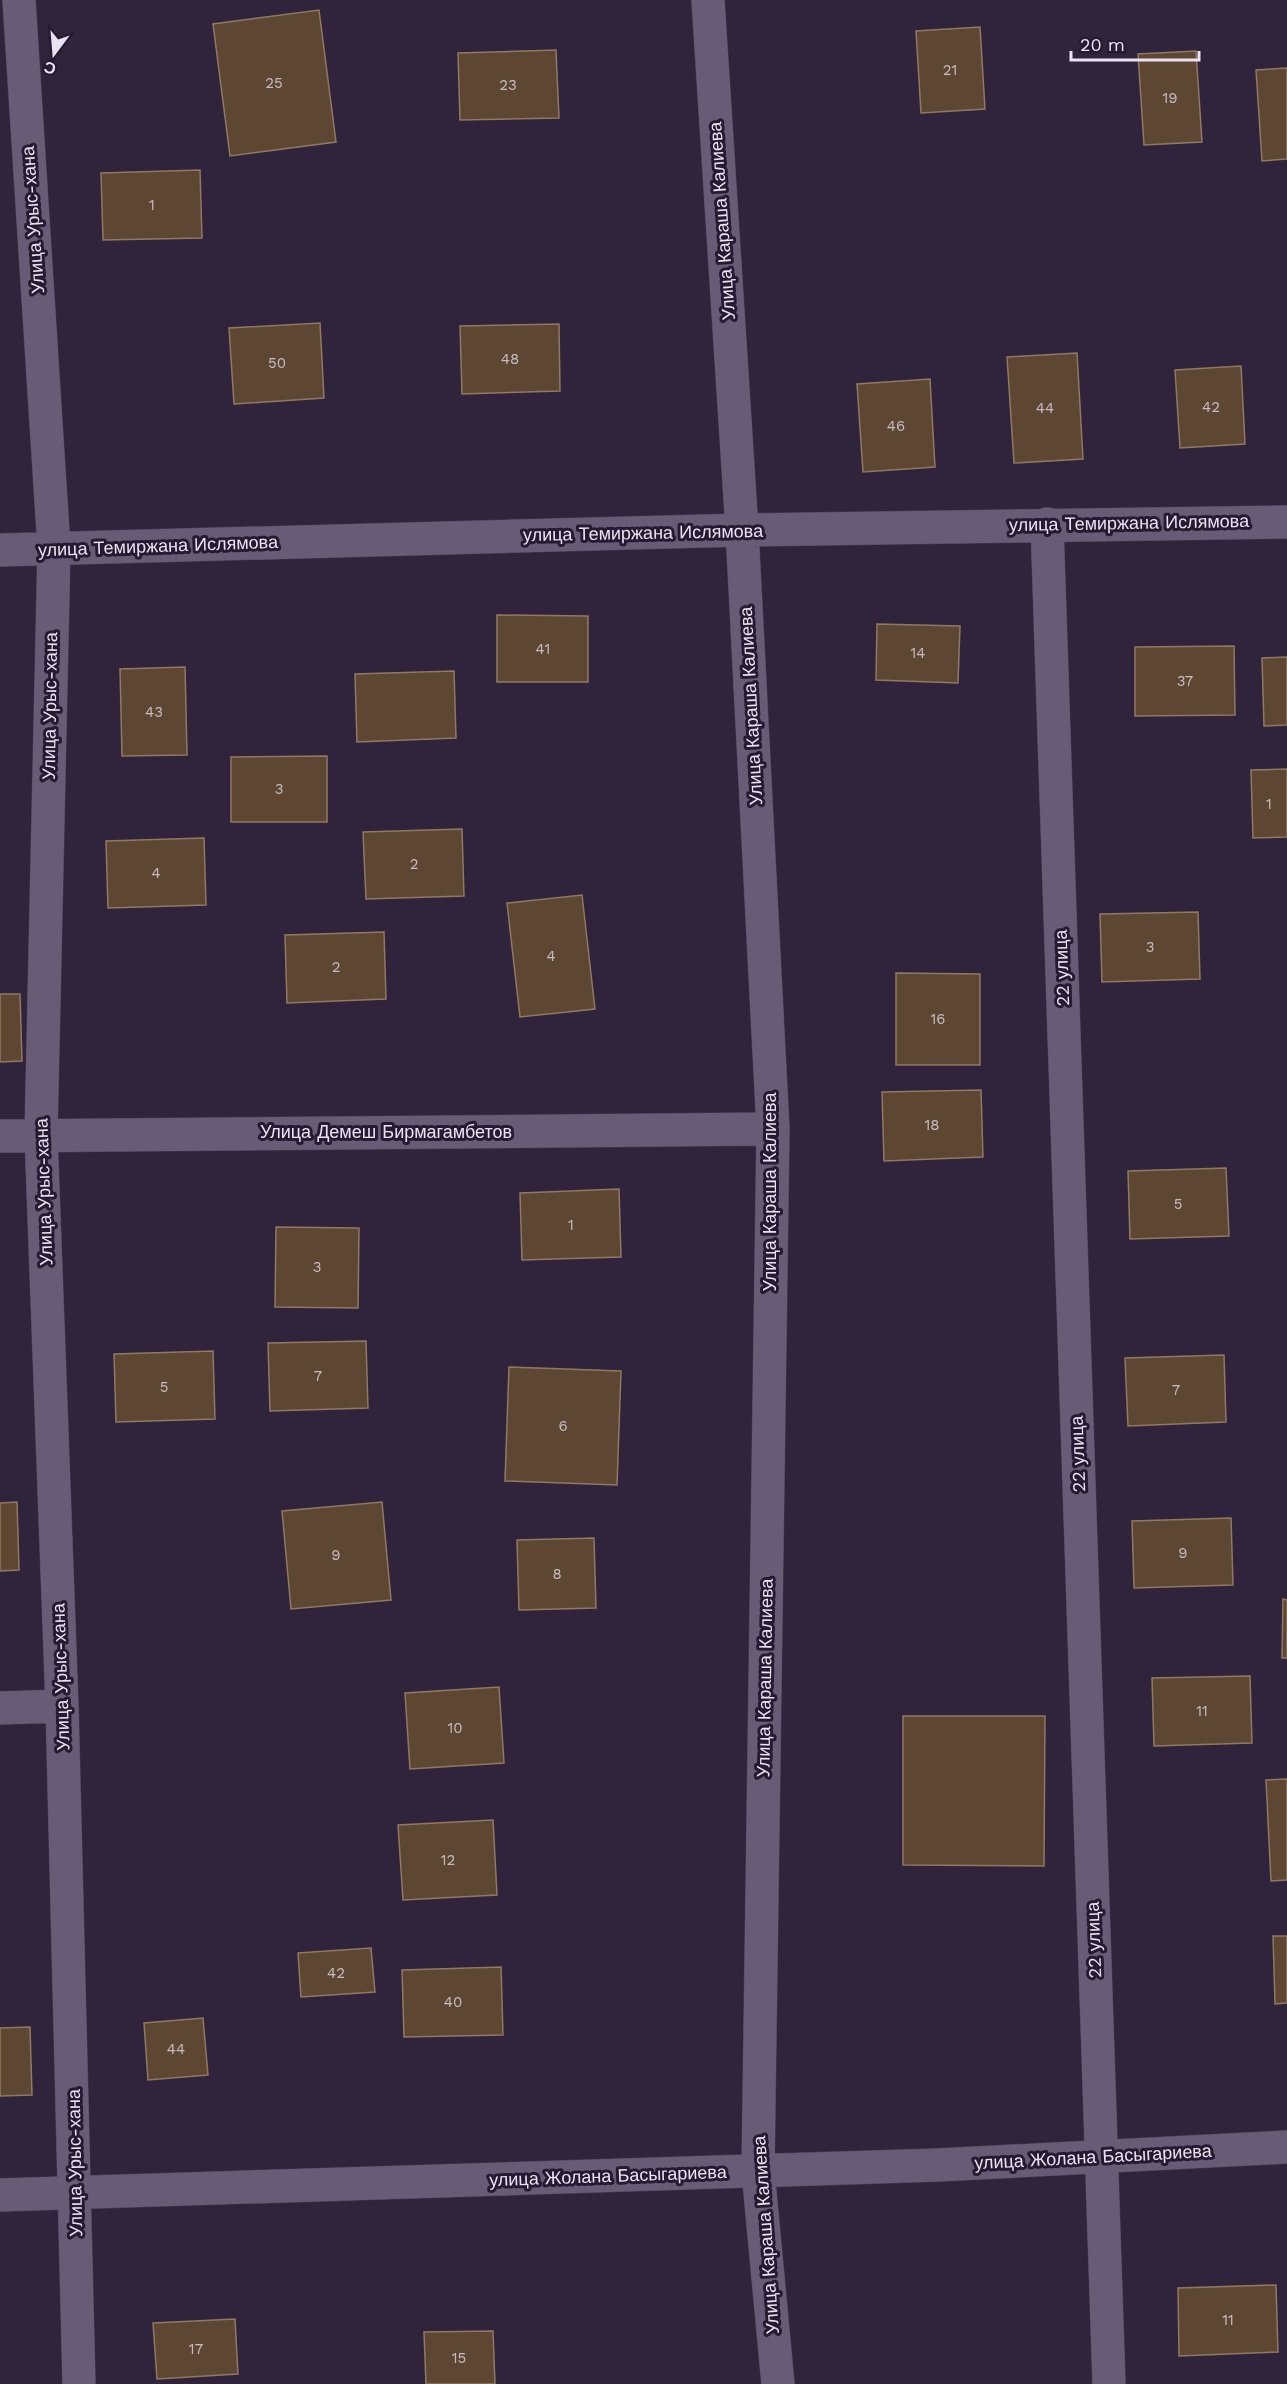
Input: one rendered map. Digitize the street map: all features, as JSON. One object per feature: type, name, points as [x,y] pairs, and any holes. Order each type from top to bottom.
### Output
[{"type":"street","name":"Улица Урыс-хана","points":[[19,0],[54,548],[41,1135],[62,1706],[80,2384]]},
{"type":"street","name":"Улица Караша Калиева","points":[[708,0],[742,530],[773,1129],[758,2171],[778,2384]]},
{"type":"street","name":"улица Темиржана Ислямова","points":[[0,550],[742,530],[1287,522]]},
{"type":"street","name":"22 улица","points":[[1047,524],[1109,2384]]},
{"type":"street","name":"Улица Демеш Бирмагамбетов","points":[[0,1136],[773,1129]]},
{"type":"street","points":[[0,1708],[62,1706]]},
{"type":"street","name":"улица Жолана Басыгариева","points":[[0,2195],[938,2165],[1287,2147]]},
{"type":"building","points":[[319,10],[336,142],[230,156],[213,24]]},
{"type":"building","points":[[980,27],[985,109],[921,113],[916,31]]},
{"type":"building","points":[[556,50],[559,118],[460,120],[458,53]]},
{"type":"building","points":[[1196,51],[1202,142],[1144,145],[1138,54]]},
{"type":"building","points":[[1287,68],[1287,159],[1262,161],[1256,70]]},
{"type":"building","points":[[200,170],[202,238],[103,240],[101,173]]},
{"type":"building","points":[[320,323],[324,398],[234,404],[229,328]]},
{"type":"building","points":[[559,324],[560,391],[462,394],[460,326]]},
{"type":"building","points":[[1077,353],[1083,459],[1014,463],[1007,357]]},
{"type":"building","points":[[1241,366],[1245,444],[1180,448],[1175,370]]},
{"type":"building","points":[[930,379],[935,467],[863,472],[857,384]]},
{"type":"building","points":[[497,615],[588,616],[588,682],[497,682]]},
{"type":"building","points":[[877,624],[960,626],[958,683],[876,680]]},
{"type":"building","points":[[1234,646],[1235,715],[1135,716],[1135,647]]},
{"type":"building","points":[[1287,657],[1287,725],[1264,726],[1262,658]]},
{"type":"building","points":[[185,667],[187,755],[122,756],[120,669]]},
{"type":"building","points":[[454,671],[456,738],[357,742],[355,674]]},
{"type":"building","points":[[327,756],[327,822],[231,822],[231,757]]},
{"type":"building","points":[[1287,769],[1287,837],[1253,838],[1251,770]]},
{"type":"building","points":[[462,829],[464,896],[366,899],[363,832]]},
{"type":"building","points":[[204,838],[206,905],[108,908],[106,841]]},
{"type":"building","points":[[582,895],[595,1009],[520,1017],[507,903]]},
{"type":"building","points":[[1198,912],[1200,979],[1102,982],[1100,914]]},
{"type":"building","points":[[384,932],[386,999],[287,1003],[285,935]]},
{"type":"building","points":[[896,973],[980,974],[980,1065],[896,1065]]},
{"type":"building","points":[[0,994],[20,994],[22,1061],[0,1062]]},
{"type":"building","points":[[981,1090],[983,1157],[884,1161],[882,1092]]},
{"type":"building","points":[[1226,1168],[1229,1236],[1130,1239],[1128,1171]]},
{"type":"building","points":[[619,1189],[621,1257],[522,1260],[520,1193]]},
{"type":"building","points":[[276,1227],[359,1228],[358,1308],[275,1307]]},
{"type":"building","points":[[366,1341],[368,1408],[270,1411],[268,1343]]},
{"type":"building","points":[[213,1351],[215,1419],[116,1422],[114,1354]]},
{"type":"building","points":[[1224,1355],[1226,1422],[1128,1426],[1125,1358]]},
{"type":"building","points":[[509,1367],[621,1371],[617,1485],[505,1481]]},
{"type":"building","points":[[17,1502],[19,1570],[0,1571],[0,1503]]},
{"type":"building","points":[[382,1502],[391,1600],[291,1609],[282,1511]]},
{"type":"building","points":[[1231,1518],[1233,1585],[1134,1588],[1132,1521]]},
{"type":"building","points":[[594,1538],[596,1608],[519,1610],[517,1540]]},
{"type":"building","points":[[1283,1599],[1287,1600],[1287,1658],[1282,1658]]},
{"type":"building","points":[[1250,1676],[1252,1743],[1154,1746],[1152,1678]]},
{"type":"building","points":[[499,1687],[504,1763],[410,1769],[405,1693]]},
{"type":"building","points":[[903,1716],[1045,1716],[1044,1866],[903,1865]]},
{"type":"building","points":[[1287,1779],[1287,1880],[1271,1881],[1266,1780]]},
{"type":"building","points":[[493,1820],[497,1895],[403,1900],[398,1825]]},
{"type":"building","points":[[1273,1936],[1287,1936],[1287,2003],[1275,2004]]},
{"type":"building","points":[[371,1948],[375,1992],[301,1997],[298,1953]]},
{"type":"building","points":[[501,1967],[503,2035],[404,2037],[402,1970]]},
{"type":"building","points":[[203,2018],[208,2075],[148,2080],[144,2023]]},
{"type":"building","points":[[30,2027],[32,2095],[0,2096],[0,2028]]},
{"type":"building","points":[[1276,2285],[1278,2352],[1179,2356],[1178,2288]]},
{"type":"building","points":[[235,2319],[238,2374],[157,2379],[153,2323]]},
{"type":"building","points":[[493,2331],[495,2384],[426,2384],[424,2332]]}]
